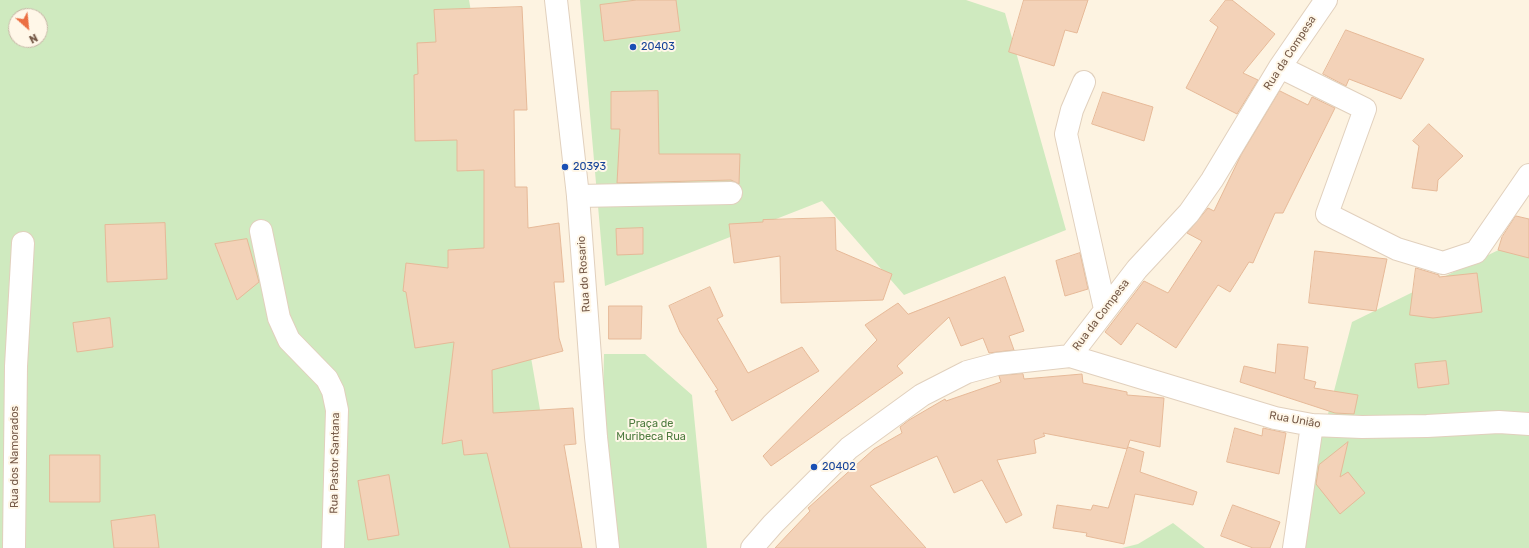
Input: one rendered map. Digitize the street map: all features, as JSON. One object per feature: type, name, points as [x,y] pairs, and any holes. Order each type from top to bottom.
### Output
[{"type":"street","name":"Rua do Rosario","points":[[556,0],[578,196],[596,437],[608,548]]},
{"type":"street","name":"Rua da Compesa","points":[[752,548],[773,524],[849,448],[922,394],[967,372],[997,364],[1070,356],[1137,269],[1189,213],[1212,180],[1280,67],[1326,0]]},
{"type":"street","points":[[1280,67],[1364,109],[1327,214],[1397,249],[1444,263],[1476,252],[1529,175]]},
{"type":"street","points":[[1084,82],[1072,110],[1066,134],[1105,309]]},
{"type":"street","points":[[578,196],[731,193]]},
{"type":"street","name":"Rua Pastor Santana","points":[[261,231],[279,318],[289,340],[327,379],[333,391],[337,410],[332,548]]},
{"type":"street","name":"Rua dos Namorados","points":[[14,548],[8,365],[23,243]]},
{"type":"street","name":"Rua União","points":[[1070,356],[1275,418],[1312,425],[1362,427],[1427,426],[1499,422],[1529,424]]},
{"type":"street","points":[[1294,548],[1312,425]]},
{"type":"green space","points":[[0,0],[469,0],[564,548],[0,548]]},
{"type":"green space","points":[[580,0],[966,0],[1005,13],[1066,230],[904,295],[822,201],[605,286]]},
{"type":"green space","points":[[1529,235],[1529,548],[1293,548],[1352,322]]},
{"type":"green space","name":"Praça de Muribeca Rua","points":[[604,354],[645,354],[692,395],[707,548],[619,548],[603,394]]},
{"type":"green space","points":[[1173,523],[1205,548],[1122,548],[1138,544]]},
{"type":"building","points":[[637,0],[676,0],[680,31],[604,41],[600,5]]},
{"type":"building","points":[[1024,0],[1088,0],[1077,33],[1065,30],[1054,66],[1009,52]]},
{"type":"building","points":[[1226,0],[1232,0],[1275,34],[1243,73],[1258,80],[1237,114],[1186,88],[1218,27],[1210,21]]},
{"type":"building","points":[[522,7],[527,110],[514,110],[515,187],[527,187],[528,228],[559,223],[564,282],[554,282],[559,338],[563,351],[492,370],[493,413],[573,408],[576,444],[564,445],[582,548],[510,548],[487,453],[464,455],[462,440],[442,444],[454,342],[415,348],[406,292],[403,291],[406,263],[448,268],[448,250],[484,248],[484,170],[457,171],[457,140],[415,141],[414,75],[418,74],[417,43],[436,42],[434,10]]},
{"type":"building","points":[[1346,30],[1424,59],[1401,99],[1349,79],[1346,86],[1323,74]]},
{"type":"building","points":[[658,91],[659,154],[740,154],[739,184],[731,180],[617,183],[620,129],[611,129],[611,92]]},
{"type":"building","points":[[1280,91],[1308,105],[1312,97],[1335,108],[1283,213],[1275,213],[1253,263],[1249,262],[1230,292],[1218,285],[1176,348],[1137,323],[1121,345],[1105,332],[1144,281],[1168,293],[1202,241],[1187,233],[1208,208],[1214,211],[1241,155]]},
{"type":"building","points":[[1103,92],[1153,107],[1144,141],[1092,124]]},
{"type":"building","points":[[1429,124],[1463,156],[1438,180],[1437,191],[1412,188],[1419,146],[1413,141]]},
{"type":"building","points":[[1516,216],[1529,219],[1529,258],[1498,250],[1502,237]]},
{"type":"building","points":[[835,218],[836,250],[892,274],[883,300],[781,303],[780,256],[734,263],[729,224],[763,222],[763,220]]},
{"type":"building","points":[[165,223],[167,279],[107,282],[105,225]]},
{"type":"building","points":[[643,228],[643,254],[617,255],[616,229]]},
{"type":"building","points":[[247,239],[259,282],[237,300],[215,244]]},
{"type":"building","points":[[1315,251],[1387,259],[1376,311],[1309,303]]},
{"type":"building","points":[[1080,253],[1088,289],[1065,296],[1056,261]]},
{"type":"building","points":[[1416,268],[1439,275],[1439,277],[1477,273],[1482,312],[1433,318],[1410,315]]},
{"type":"building","points":[[1005,277],[1024,331],[1009,336],[1014,350],[989,353],[983,338],[961,346],[949,317],[897,366],[903,373],[771,466],[763,456],[877,340],[865,325],[898,303],[908,314]]},
{"type":"building","points":[[710,287],[723,316],[717,319],[748,373],[802,347],[819,371],[732,421],[715,391],[718,390],[680,332],[669,306]]},
{"type":"building","points":[[609,306],[642,306],[641,339],[609,339]]},
{"type":"building","points":[[110,318],[113,347],[77,352],[73,323]]},
{"type":"building","points":[[1278,344],[1308,347],[1304,379],[1316,382],[1314,388],[1358,395],[1354,414],[1335,413],[1240,382],[1244,366],[1275,373]]},
{"type":"building","points":[[1446,361],[1449,384],[1418,388],[1415,364]]},
{"type":"building","points":[[1023,374],[1024,379],[1082,374],[1083,383],[1127,392],[1127,395],[1164,398],[1160,447],[1130,440],[1127,449],[1043,433],[1045,436],[1034,440],[1036,453],[997,460],[1022,515],[1006,523],[982,480],[954,493],[937,456],[870,486],[926,548],[775,548],[810,511],[808,508],[874,449],[902,433],[900,427],[909,420],[945,399],[946,401],[1001,382],[999,376]]},
{"type":"building","points":[[1235,428],[1262,436],[1263,428],[1286,433],[1279,474],[1227,462]]},
{"type":"building","points":[[1348,442],[1340,477],[1348,472],[1365,493],[1340,514],[1316,484],[1319,465]]},
{"type":"building","points":[[1128,447],[1144,452],[1140,472],[1197,492],[1193,505],[1135,494],[1124,544],[1086,536],[1087,533],[1053,528],[1057,505],[1091,510],[1093,505],[1108,508]]},
{"type":"building","points":[[50,455],[100,455],[100,502],[50,502]]},
{"type":"building","points":[[389,475],[399,535],[368,540],[358,481]]},
{"type":"building","points":[[1233,505],[1280,522],[1270,548],[1253,548],[1221,536]]},
{"type":"building","points":[[155,515],[159,548],[114,548],[111,521]]},
{"type":"place","name":"20403","points":[[633,47]]},
{"type":"place","name":"20393","points":[[565,167]]},
{"type":"place","name":"20402","points":[[814,467]]}]
